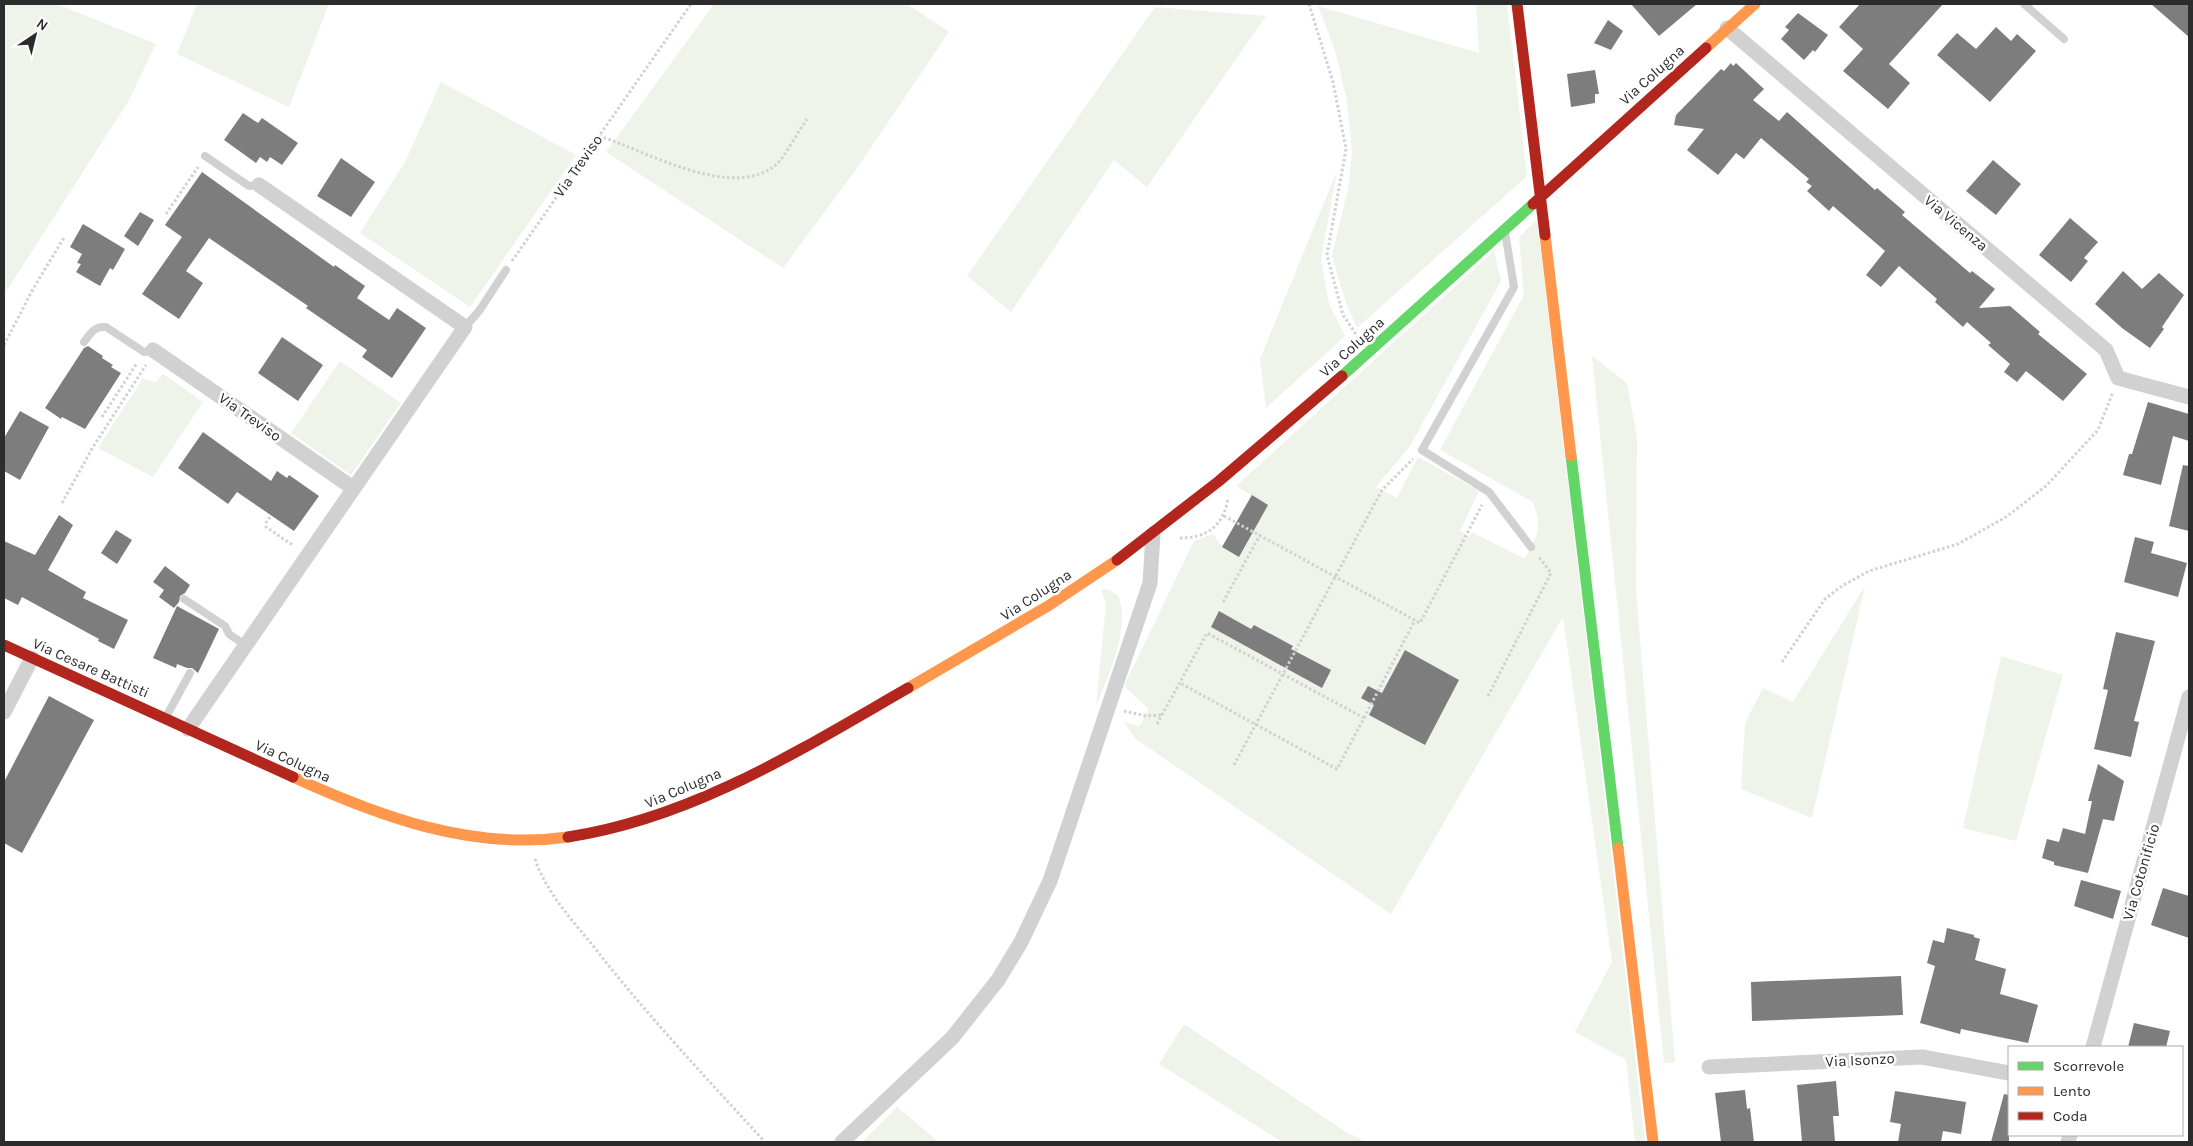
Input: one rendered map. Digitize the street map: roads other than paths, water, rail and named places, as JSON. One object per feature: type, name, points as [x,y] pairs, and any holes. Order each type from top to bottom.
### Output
[{"type":"street","points":[[1518,4],[1653,1142]]},
{"type":"street","name":"Via Colugna","points":[[188,729],[356,806],[420,828],[498,840],[530,841],[576,838],[624,827],[670,812],[766,769],[1036,615],[1153,534],[1222,479],[1370,350],[1755,4]]},
{"type":"street","name":"Via Vicenza","points":[[1727,28],[2106,350],[2118,378],[2189,397]]},
{"type":"street","points":[[188,729],[465,327],[259,184]]},
{"type":"street","name":"Via Treviso","points":[[151,352],[353,488]]},
{"type":"street","points":[[842,1142],[952,1038],[998,980],[1021,942],[1050,881],[1150,583],[1153,534]]},
{"type":"street","name":"Via Cesare Battisti","points":[[4,645],[188,729]]},
{"type":"street","points":[[4,712],[32,658]]},
{"type":"street","name":"Via Cotonificio","points":[[2093,1046],[2184,736],[2189,697]]},
{"type":"street","name":"Via Isonzo","points":[[1709,1067],[1922,1057],[2008,1073]]},
{"type":"lane","points":[[2024,4],[2064,39]]},
{"type":"lane","points":[[205,156],[249,186],[259,184]]},
{"type":"lane","points":[[1505,230],[1514,287],[1422,450],[1489,492],[1531,547]]},
{"type":"lane","points":[[465,327],[479,311],[506,270]]},
{"type":"lane","name":"Via Treviso","points":[[84,342],[92,330],[101,326],[151,352]]},
{"type":"lane","points":[[184,599],[225,626],[229,634],[245,645]]},
{"type":"lane","points":[[165,718],[190,673]]}]
